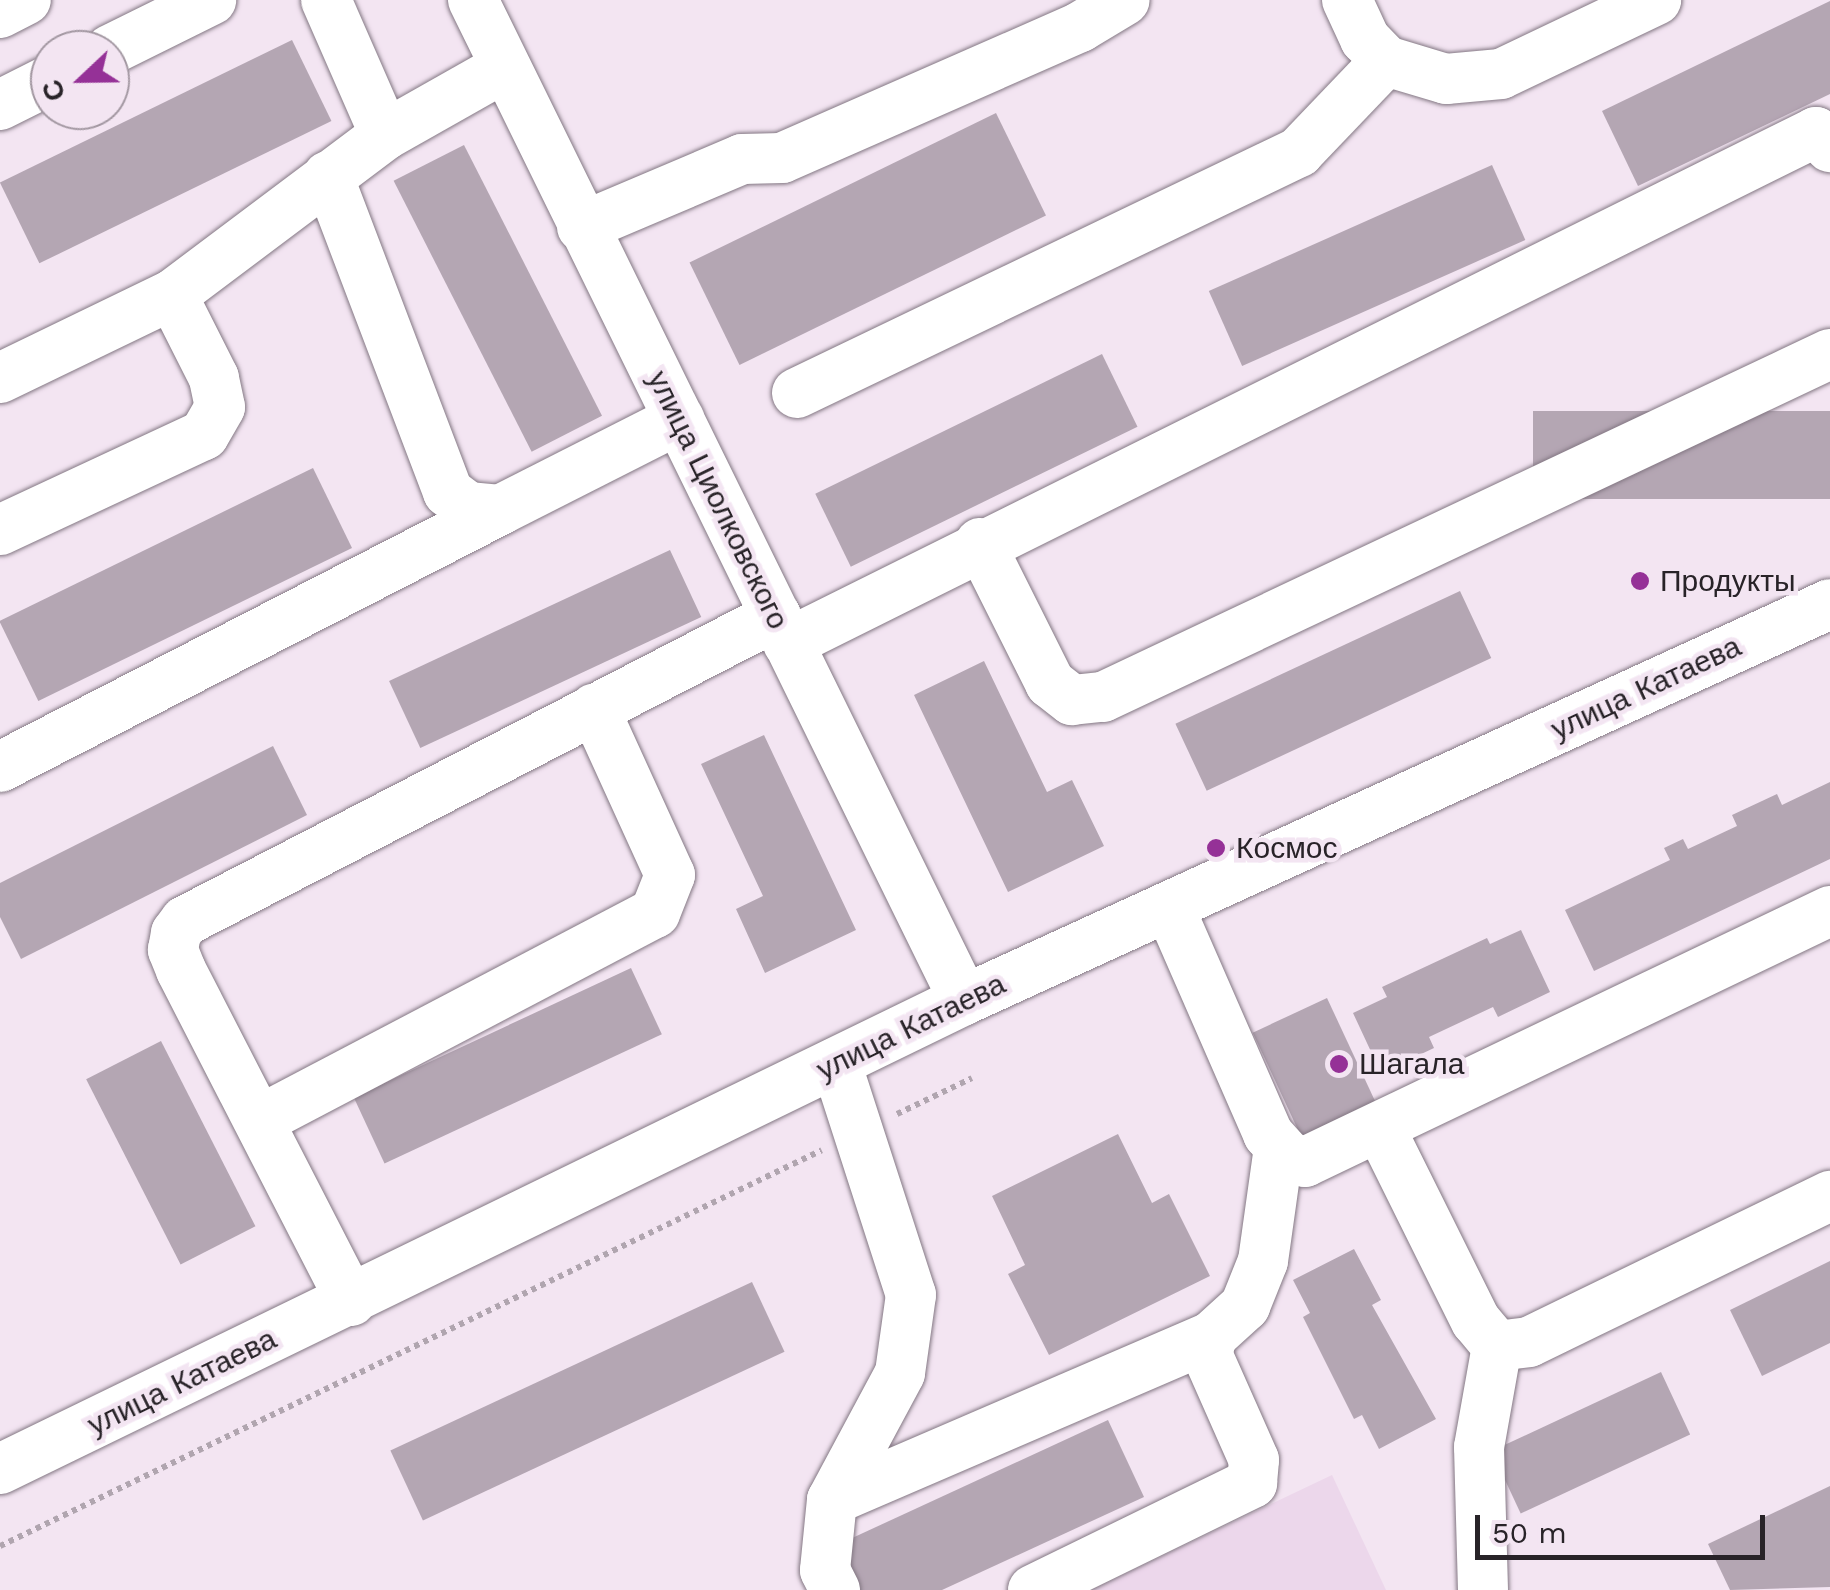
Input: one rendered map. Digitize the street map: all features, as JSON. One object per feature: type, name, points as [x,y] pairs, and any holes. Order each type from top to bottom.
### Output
[{"type":"street","points":[[0,13],[26,0]]},
{"type":"street","points":[[130,40],[210,0]]},
{"type":"street","points":[[326,0],[385,134]]},
{"type":"street","name":"улица Циолковского","points":[[473,0],[964,1000]]},
{"type":"street","points":[[582,227],[742,159],[782,158],[1073,13],[1125,0]]},
{"type":"street","points":[[1347,0],[1365,40],[1386,61],[1446,79],[1501,74],[1656,0]]},
{"type":"street","points":[[797,393],[1298,152],[1386,61]]},
{"type":"street","points":[[0,378],[172,295],[385,134],[505,66]]},
{"type":"street","points":[[0,105],[30,90]]},
{"type":"street","points":[[352,1301],[173,950],[185,921],[594,708],[980,543],[1816,132],[1830,147]]},
{"type":"street","points":[[328,176],[448,492],[468,507],[500,510]]},
{"type":"street","points":[[0,530],[204,435],[220,407],[214,378],[172,295]]},
{"type":"street","points":[[980,543],[1050,683],[1072,700],[1104,696],[1830,354]]},
{"type":"street","points":[[0,767],[678,419]]},
{"type":"street","name":"улица Катаева","points":[[0,1469],[964,1000],[1830,604]]},
{"type":"street","points":[[260,1120],[655,913],[670,875],[594,708]]},
{"type":"street","points":[[1169,907],[1278,1148],[1289,1157],[1316,1161],[1830,911]]},
{"type":"street","points":[[834,1590],[825,1570],[832,1500],[900,1374],[911,1296],[836,1063]]},
{"type":"street","points":[[1382,1130],[1476,1320],[1497,1346],[1479,1447],[1483,1590]]},
{"type":"street","points":[[832,1500],[1212,1336],[1245,1306],[1263,1260],[1278,1148]]},
{"type":"street","points":[[1497,1346],[1529,1342],[1830,1196]]},
{"type":"street","points":[[1033,1590],[1252,1483],[1254,1460],[1207,1354],[1212,1336]]},
{"type":"path","points":[[0,1546],[972,1078]]},
{"type":"shaded area","points":[[1332,1475],[1386,1590],[1091,1590]]},
{"type":"building","points":[[1830,1],[1830,94],[1638,186],[1602,111]]},
{"type":"building","points":[[292,40],[331,121],[39,263],[0,183],[107,130],[130,130],[130,119]]},
{"type":"building","points":[[996,113],[1046,215],[739,365],[690,262]]},
{"type":"building","points":[[464,145],[602,416],[532,452],[394,181]]},
{"type":"building","points":[[1492,165],[1525,240],[1242,366],[1209,291]]},
{"type":"building","points":[[1102,354],[1138,427],[851,567],[815,494]]},
{"type":"building","points":[[1533,411],[1830,411],[1830,499],[1533,499]]},
{"type":"building","points":[[313,468],[352,548],[38,701],[0,621]]},
{"type":"building","points":[[670,550],[701,617],[420,748],[389,681]]},
{"type":"building","points":[[1460,591],[1491,658],[1207,791],[1175,724]]},
{"type":"building","points":[[984,661],[1047,792],[1072,780],[1104,846],[1008,892],[914,695]]},
{"type":"building","points":[[764,735],[856,930],[765,973],[736,909],[763,896],[701,764]]},
{"type":"building","points":[[273,746],[307,815],[21,959],[0,917],[0,883]]},
{"type":"building","points":[[1830,782],[1830,859],[1594,971],[1565,910],[1670,860],[1664,848],[1683,839],[1688,849],[1737,826],[1732,815],[1777,794],[1782,805]]},
{"type":"building","points":[[1521,930],[1550,992],[1498,1017],[1493,1007],[1429,1037],[1434,1048],[1381,1073],[1353,1013],[1387,997],[1382,987],[1487,938],[1490,944]]},
{"type":"building","points":[[631,968],[662,1034],[385,1163],[354,1097]]},
{"type":"building","points":[[1327,998],[1376,1102],[1301,1137],[1253,1033]]},
{"type":"building","points":[[161,1041],[255,1226],[181,1264],[86,1079]]},
{"type":"building","points":[[1118,1134],[1152,1203],[1169,1194],[1210,1276],[1049,1355],[1008,1274],[1025,1265],[992,1196]]},
{"type":"building","points":[[1354,1249],[1381,1300],[1372,1305],[1436,1419],[1379,1449],[1362,1415],[1354,1419],[1303,1317],[1310,1313],[1293,1280]]},
{"type":"building","points":[[1830,1261],[1830,1343],[1762,1376],[1730,1310]]},
{"type":"building","points":[[752,1282],[785,1352],[423,1520],[390,1451]]},
{"type":"building","points":[[1661,1372],[1690,1435],[1521,1514],[1492,1451]]},
{"type":"building","points":[[1108,1420],[1144,1497],[942,1590],[858,1590],[837,1545]]},
{"type":"building","points":[[1830,1486],[1830,1587],[1730,1590],[1708,1544]]},
{"type":"place","name":"Продукты","points":[[1640,581]]},
{"type":"place","name":"Космос","points":[[1216,848]]},
{"type":"place","name":"Шагала","points":[[1339,1064]]}]
